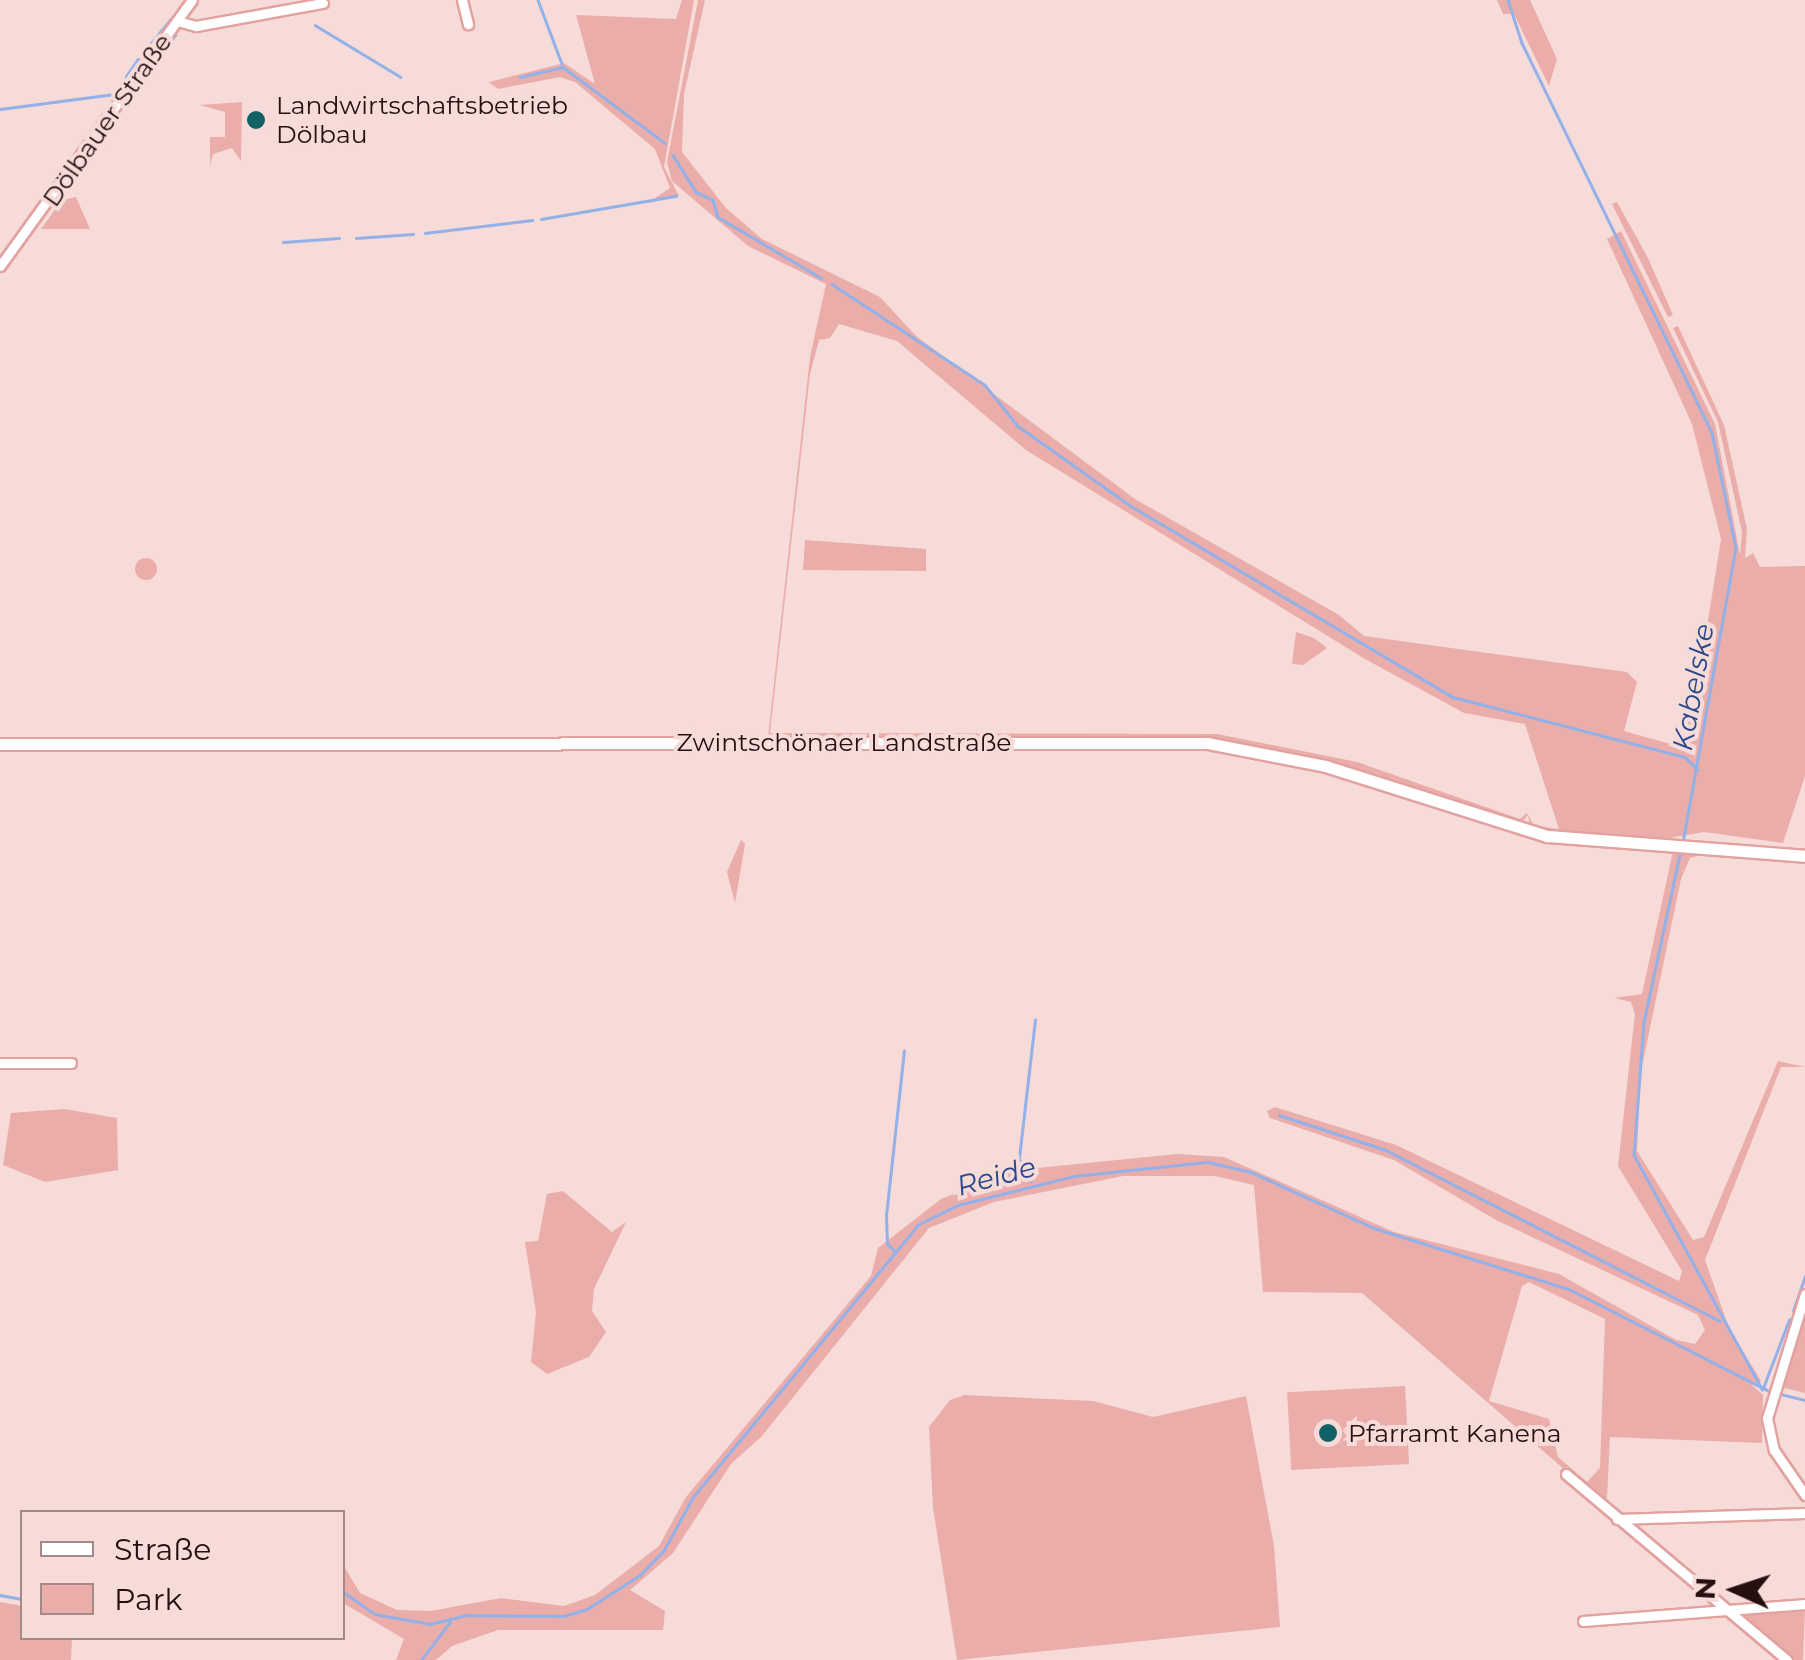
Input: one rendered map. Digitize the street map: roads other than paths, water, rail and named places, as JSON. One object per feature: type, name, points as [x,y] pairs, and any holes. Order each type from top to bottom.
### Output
[{"type":"main road","name":"Zwintschönaer Landstraße","points":[[0,744],[1206,743],[1325,766],[1546,836],[1692,844],[1805,856]]},
{"type":"street","name":"Dölbauer Straße","points":[[0,266],[22,241],[192,0]]},
{"type":"street","points":[[462,0],[468,24]]},
{"type":"street","points":[[177,21],[212,24],[323,3]]},
{"type":"street","points":[[0,1062],[72,1063]]},
{"type":"street","points":[[1805,1294],[1768,1402],[1771,1442],[1805,1495]]},
{"type":"street","points":[[1566,1474],[1787,1660]]},
{"type":"street","points":[[1617,1519],[1805,1514]]},
{"type":"street","points":[[1583,1621],[1805,1604]]},
{"type":"waterway","points":[[538,0],[562,64]]},
{"type":"waterway","name":"Kabelske","points":[[1508,0],[1522,43],[1712,433],[1736,548],[1683,842]]},
{"type":"waterway","points":[[142,54],[170,20]]},
{"type":"waterway","points":[[315,25],[401,77]]},
{"type":"waterway","points":[[134,93],[175,35]]},
{"type":"waterway","points":[[0,109],[114,94],[138,59]]},
{"type":"waterway","points":[[520,77],[563,67],[665,143]]},
{"type":"waterway","points":[[673,155],[696,192],[713,200],[718,217],[821,278]]},
{"type":"waterway","points":[[541,219],[676,196]]},
{"type":"waterway","points":[[425,233],[532,220]]},
{"type":"waterway","points":[[356,238],[413,234]]},
{"type":"waterway","points":[[283,242],[339,238]]},
{"type":"waterway","points":[[832,284],[985,385],[1018,426],[1131,506],[1453,697],[1685,757],[1698,770]]},
{"type":"waterway","name":"Kabelske","points":[[1681,850],[1644,1023],[1634,1155],[1762,1389]]},
{"type":"waterway","points":[[1031,1182],[1020,1175],[1019,1158],[1035,1020]]},
{"type":"waterway","points":[[896,1253],[887,1244],[886,1216],[904,1051]]},
{"type":"waterway","points":[[1279,1115],[1386,1150],[1720,1321]]},
{"type":"waterway","name":"Reide","points":[[345,1593],[375,1614],[430,1624],[466,1615],[564,1616],[587,1609],[640,1575],[664,1550],[693,1497],[919,1224],[958,1205],[1074,1176],[1208,1162],[1251,1172],[1374,1228],[1569,1289],[1769,1391]]},
{"type":"waterway","points":[[1793,1311],[1805,1276]]},
{"type":"waterway","points":[[1763,1388],[1789,1320]]},
{"type":"waterway","name":"Reide","points":[[1777,1393],[1805,1400]]},
{"type":"waterway","name":"Reide","points":[[0,1595],[20,1599]]},
{"type":"waterway","points":[[421,1660],[450,1622]]},
{"type":"place","name":"Landwirtschaftsbetrieb Dölbau","points":[[256,120]]},
{"type":"place","name":"Pfarramt Kanena","points":[[1328,1433]]}]
